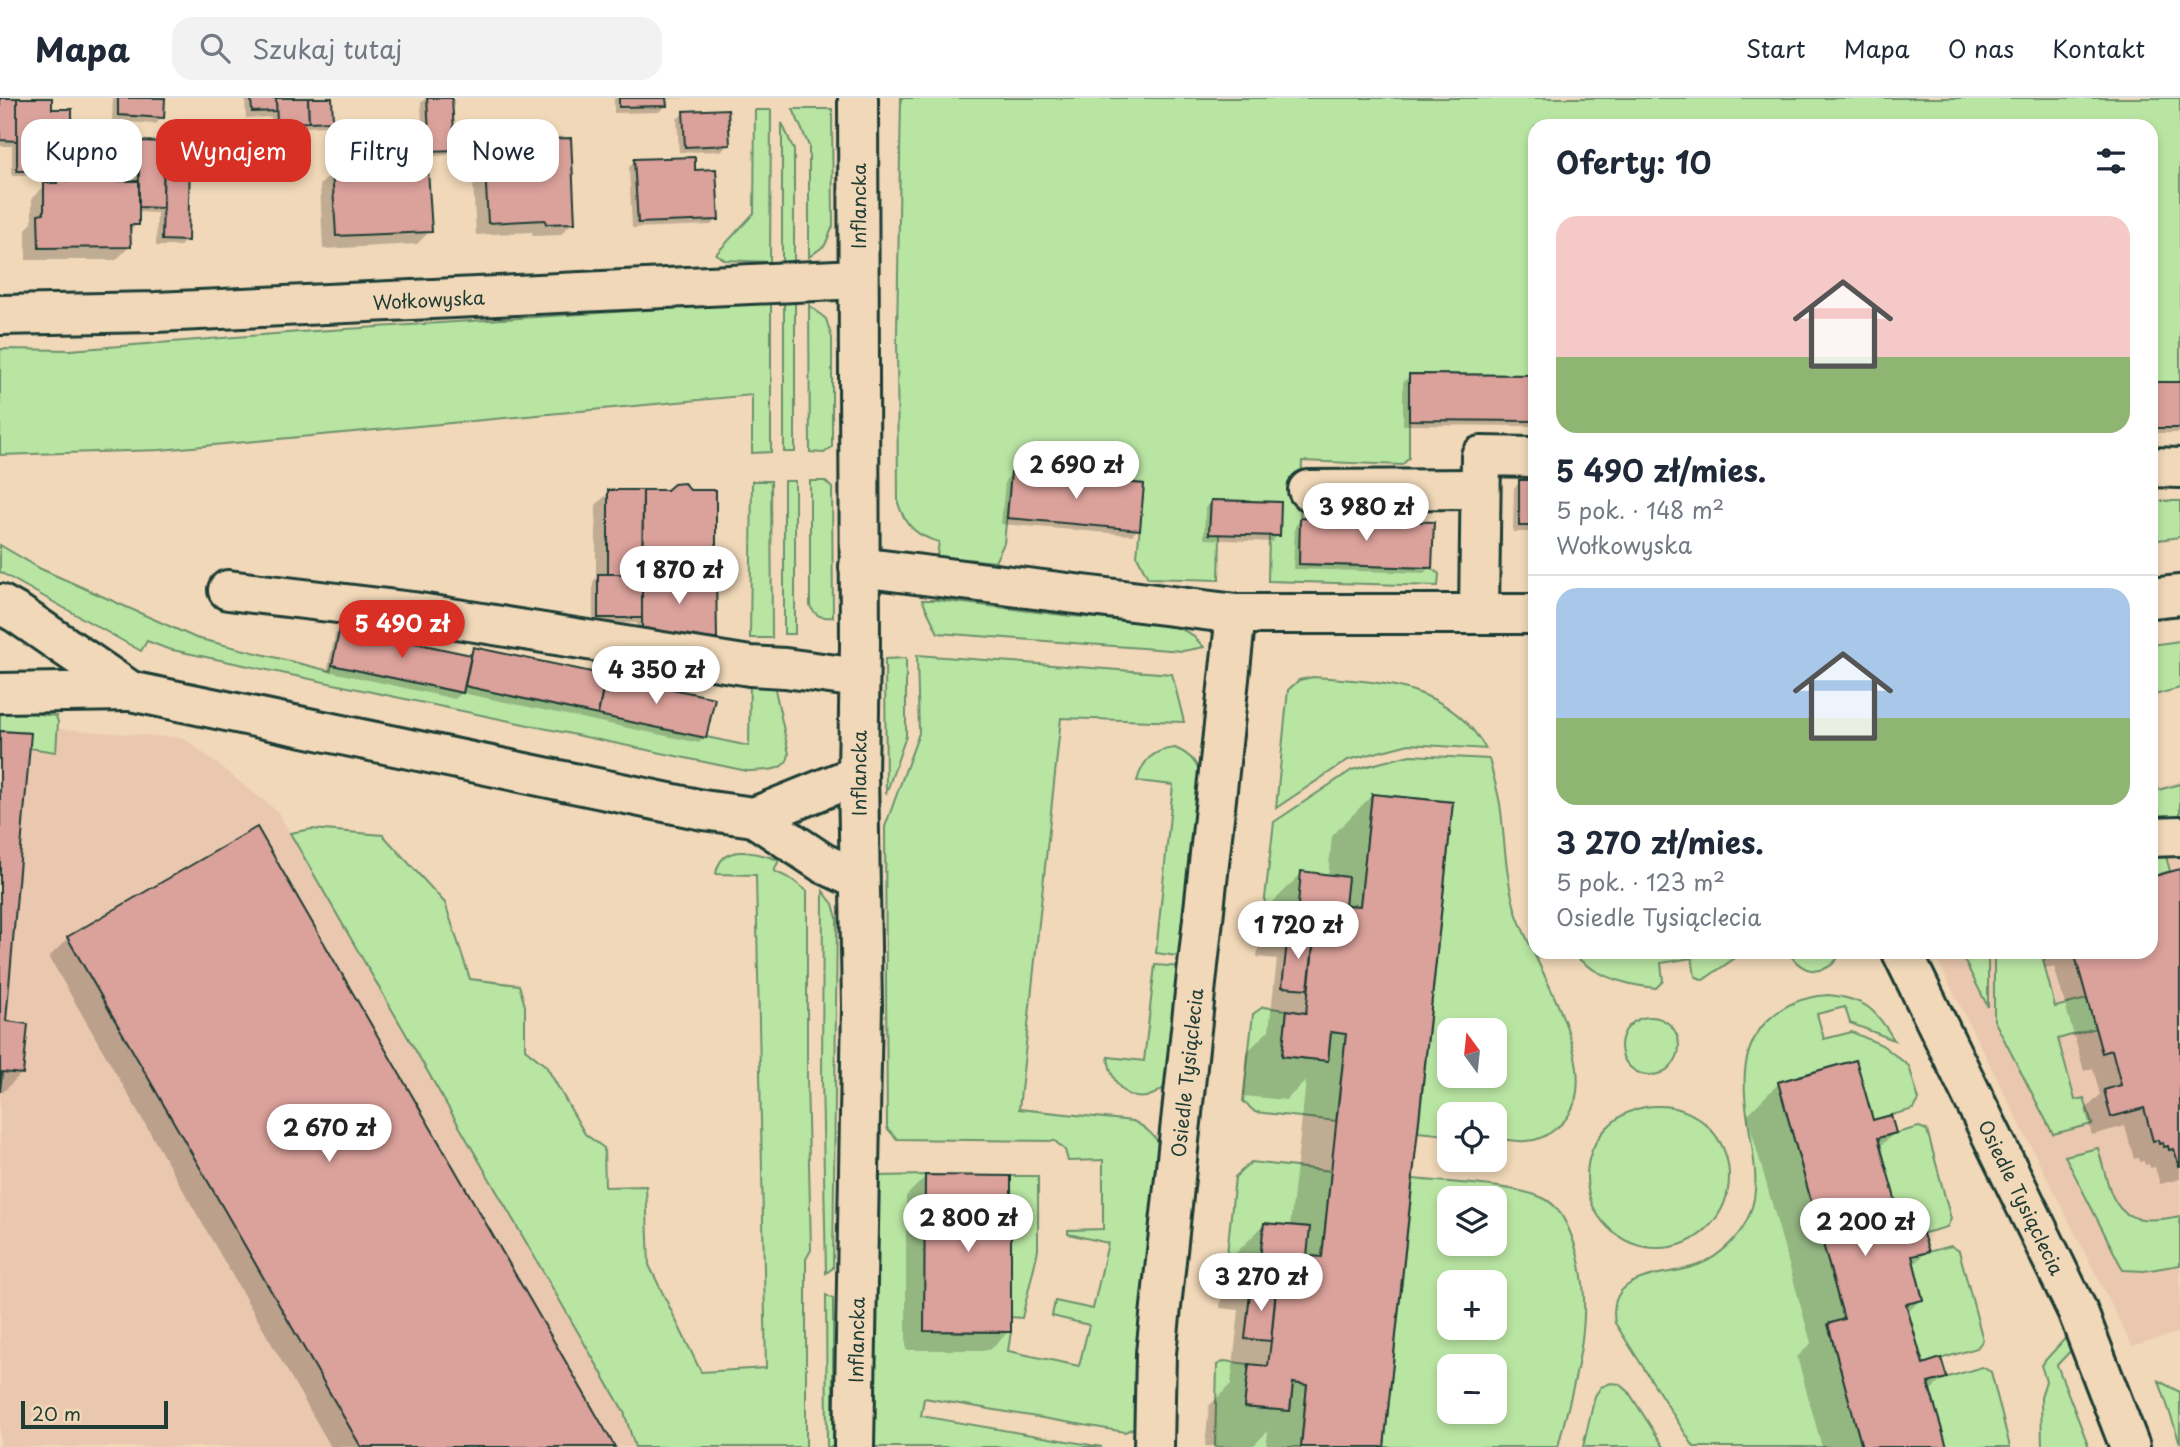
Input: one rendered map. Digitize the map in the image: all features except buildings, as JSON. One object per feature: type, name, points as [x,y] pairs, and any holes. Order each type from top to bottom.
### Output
[{"type":"street","name":"Inflancka","points":[[854,1447],[862,1006],[858,775],[858,98]]},
{"type":"street","name":"Wołkowyska","points":[[0,315],[156,312],[858,279]]},
{"type":"street","points":[[1479,614],[1481,456],[1528,457]]},
{"type":"street","points":[[2158,467],[2180,468]]},
{"type":"street","points":[[1308,490],[1480,489]]},
{"type":"street","points":[[859,567],[1236,614],[1528,614]]},
{"type":"street","points":[[228,590],[413,612],[750,666],[859,678]]},
{"type":"street","points":[[2158,597],[2180,595]]},
{"type":"street","points":[[0,604],[130,691]]},
{"type":"street","name":"Osiedle Tysiąclecia","points":[[1154,1447],[1156,1353],[1236,614]]},
{"type":"street","points":[[0,693],[130,691],[703,810],[754,817],[824,863],[859,880]]},
{"type":"street","points":[[754,817],[858,775]]},
{"type":"street","points":[[2158,837],[2180,836]]},
{"type":"street","name":"Osiedle Tysiąclecia","points":[[1905,959],[2077,1310],[2130,1447]]},
{"type":"shaded area","points":[[58,729],[184,738],[277,811],[624,1412],[635,1447],[0,1447],[0,731],[31,733],[56,751]]},
{"type":"shaded area","points":[[2180,781],[2180,1332],[2132,1346],[1937,959],[2158,959],[2158,788]]},
{"type":"green space","points":[[901,98],[2180,98],[2180,382],[2158,382],[2158,119],[1528,119],[1528,375],[1409,374],[1409,458],[1402,465],[1302,461],[1299,564],[1432,568],[1439,574],[1438,586],[1268,581],[1269,536],[1280,536],[1280,502],[1211,500],[1209,534],[1220,534],[1219,580],[1148,578],[1137,556],[1144,484],[1011,473],[1004,543],[995,562],[937,556],[939,542],[912,528],[898,503],[897,334]]},
{"type":"green space","points":[[793,109],[832,109],[833,226],[825,245],[809,257],[809,146]]},
{"type":"green space","points":[[755,110],[771,110],[770,262],[725,260],[716,254],[754,213]]},
{"type":"green space","points":[[782,123],[794,150],[794,262],[782,263]]},
{"type":"green space","points":[[784,301],[795,301],[795,452],[784,452]]},
{"type":"green space","points":[[771,302],[771,452],[752,453],[752,395],[160,450],[0,455],[0,349],[70,350],[300,332]]},
{"type":"green space","points":[[809,305],[826,319],[832,338],[832,447],[824,453],[810,452]]},
{"type":"green space","points":[[752,481],[771,481],[772,638],[750,638]]},
{"type":"green space","points":[[784,481],[795,481],[795,634],[784,634]]},
{"type":"green space","points":[[810,481],[825,481],[832,488],[833,617],[820,616],[810,606]]},
{"type":"green space","points":[[2158,501],[2180,501],[2180,537],[2158,540]]},
{"type":"green space","points":[[0,545],[41,569],[196,638],[330,671],[332,665],[463,693],[465,686],[749,746],[750,680],[773,680],[789,754],[784,765],[747,771],[168,649],[147,641],[141,651],[0,572]]},
{"type":"green space","points":[[922,600],[1158,623],[1175,626],[1191,634],[1204,647],[1183,651],[938,633]]},
{"type":"green space","points":[[2180,641],[2180,688],[2158,694],[2158,644]]},
{"type":"green space","points":[[917,655],[1172,674],[1184,722],[1061,718],[1019,1109],[1133,1121],[1150,1133],[1163,1150],[1140,1425],[1125,1432],[924,1398],[921,1416],[1102,1447],[872,1447],[873,1221],[880,1176],[925,1175],[925,1331],[1011,1332],[1008,1351],[1079,1366],[1089,1325],[1052,1316],[1055,1301],[1093,1309],[1108,1243],[1068,1234],[1068,1230],[1103,1229],[1103,1160],[1068,1161],[1065,1150],[1055,1141],[897,1139],[887,1128],[885,827],[919,733]]},
{"type":"green space","points":[[906,658],[906,736],[886,794],[885,659]]},
{"type":"green space","points":[[1313,677],[1387,685],[1432,699],[1452,711],[1470,727],[1486,749],[1409,744],[1348,760],[1276,808],[1288,690],[1299,680]]},
{"type":"green space","points":[[0,709],[56,716],[56,752],[29,748],[30,733],[0,731]]},
{"type":"green space","points":[[1175,748],[1193,760],[1202,780],[1184,957],[1156,953],[1173,785],[1137,781],[1150,757]]},
{"type":"green space","points":[[1410,755],[1489,759],[1500,804],[1513,902],[1528,941],[1528,959],[1536,959],[1565,1023],[1574,1053],[1578,1081],[1573,1106],[1559,1126],[1535,1140],[1507,1140],[1507,1102],[1437,1102],[1437,1134],[1418,1132],[1453,802],[1372,794],[1360,906],[1345,905],[1348,877],[1302,872],[1297,917],[1271,914],[1264,907],[1274,822],[1352,770]]},
{"type":"green space","points":[[2180,784],[2180,821],[2158,822],[2158,790]]},
{"type":"green space","points":[[312,829],[383,835],[445,903],[470,979],[519,985],[525,1006],[525,1049],[546,1066],[585,1134],[604,1148],[605,1187],[646,1186],[649,1265],[701,1372],[766,1368],[756,875],[716,874],[725,857],[732,853],[751,853],[779,860],[774,871],[807,891],[811,1250],[806,1259],[806,1447],[635,1447],[624,1412],[290,833]]},
{"type":"green space","points":[[2165,853],[2170,871],[2158,875],[2158,854]]},
{"type":"green space","points":[[823,891],[833,904],[837,918],[833,1268],[826,1273],[822,1077]]},
{"type":"green space","points":[[1686,959],[1661,963],[1663,981],[1656,988],[1610,978],[1580,960]]},
{"type":"green space","points":[[1692,959],[1734,959],[1703,980],[1695,976]]},
{"type":"green space","points":[[1837,959],[1830,966],[1815,970],[1801,966],[1794,960]]},
{"type":"green space","points":[[1964,959],[1988,959],[1988,1007]]},
{"type":"green space","points":[[1994,959],[2044,959],[2055,1007],[2087,999],[2096,1028],[2058,1039],[2075,1100],[2084,1098],[2092,1124],[2053,1134],[1994,1020]]},
{"type":"green space","points":[[1155,965],[1182,967],[1167,1085],[1146,1097],[1136,1097],[1128,1094],[1115,1080],[1108,1057],[1144,1061]]},
{"type":"green space","points":[[1828,995],[1851,999],[1868,1007],[1881,1020],[1894,1040],[1850,1023],[1845,1007],[1817,1014],[1824,1039],[1852,1032],[1882,1045],[1909,1066],[1919,1100],[1914,1109],[1873,1120],[1856,1060],[1778,1082],[1844,1319],[1828,1324],[1862,1447],[1694,1447],[1615,1323],[1615,1306],[1619,1293],[1628,1285],[1654,1275],[1698,1265],[1722,1251],[1742,1229],[1750,1213],[1755,1191],[1755,1168],[1745,1092],[1745,1067],[1752,1043],[1766,1022],[1780,1010],[1802,1000]]},
{"type":"green space","points":[[1263,1007],[1287,1010],[1282,1056],[1328,1061],[1331,1032],[1346,1034],[1336,1121],[1255,1112],[1243,1101],[1253,1014]]},
{"type":"green space","points":[[1650,1017],[1661,1019],[1674,1030],[1679,1046],[1677,1057],[1666,1070],[1650,1075],[1639,1073],[1626,1062],[1621,1046],[1623,1035],[1634,1022]]},
{"type":"green space","points":[[1658,1106],[1685,1111],[1708,1127],[1724,1150],[1729,1177],[1724,1204],[1708,1227],[1685,1243],[1658,1248],[1631,1243],[1608,1227],[1592,1204],[1587,1177],[1592,1150],[1608,1127],[1631,1111]]},
{"type":"green space","points":[[1919,1127],[1927,1130],[1951,1219],[1947,1227],[1906,1238],[1878,1138]]},
{"type":"green space","points":[[2098,1148],[2113,1197],[2120,1208],[2141,1219],[2180,1216],[2180,1265],[2144,1271],[2123,1270],[2065,1156]]},
{"type":"green space","points":[[1251,1162],[1331,1171],[1322,1257],[1307,1256],[1309,1227],[1264,1223],[1259,1268],[1235,1266],[1227,1254],[1235,1177]]},
{"type":"green space","points":[[1011,1176],[1038,1176],[1038,1250],[1022,1318],[1011,1317]]},
{"type":"green space","points":[[1413,1179],[1490,1186],[1437,1186],[1437,1256],[1507,1256],[1507,1188],[1545,1199],[1566,1223],[1579,1259],[1584,1313],[1578,1366],[1558,1447],[1384,1447]]},
{"type":"green space","points":[[1951,1246],[1959,1251],[1983,1340],[1977,1348],[1923,1364],[1906,1304],[1923,1299],[1912,1256]]},
{"type":"green space","points":[[826,1295],[833,1299],[833,1447],[827,1447]]},
{"type":"green space","points":[[2071,1332],[2077,1344],[2057,1365],[2089,1447],[2042,1447],[2041,1397],[2046,1381],[2041,1365]]},
{"type":"green space","points":[[1224,1361],[1249,1364],[1244,1407],[1290,1411],[1293,1383],[1307,1385],[1301,1447],[1215,1447],[1217,1365]]},
{"type":"green space","points":[[1982,1367],[1991,1372],[2010,1447],[1947,1447],[1928,1383]]},
{"type":"green space","points":[[2159,1381],[2180,1392],[2180,1443]]},
{"type":"green space","points":[[1611,1383],[1620,1384],[1628,1391],[1664,1447],[1583,1447],[1595,1396],[1601,1387]]}]
